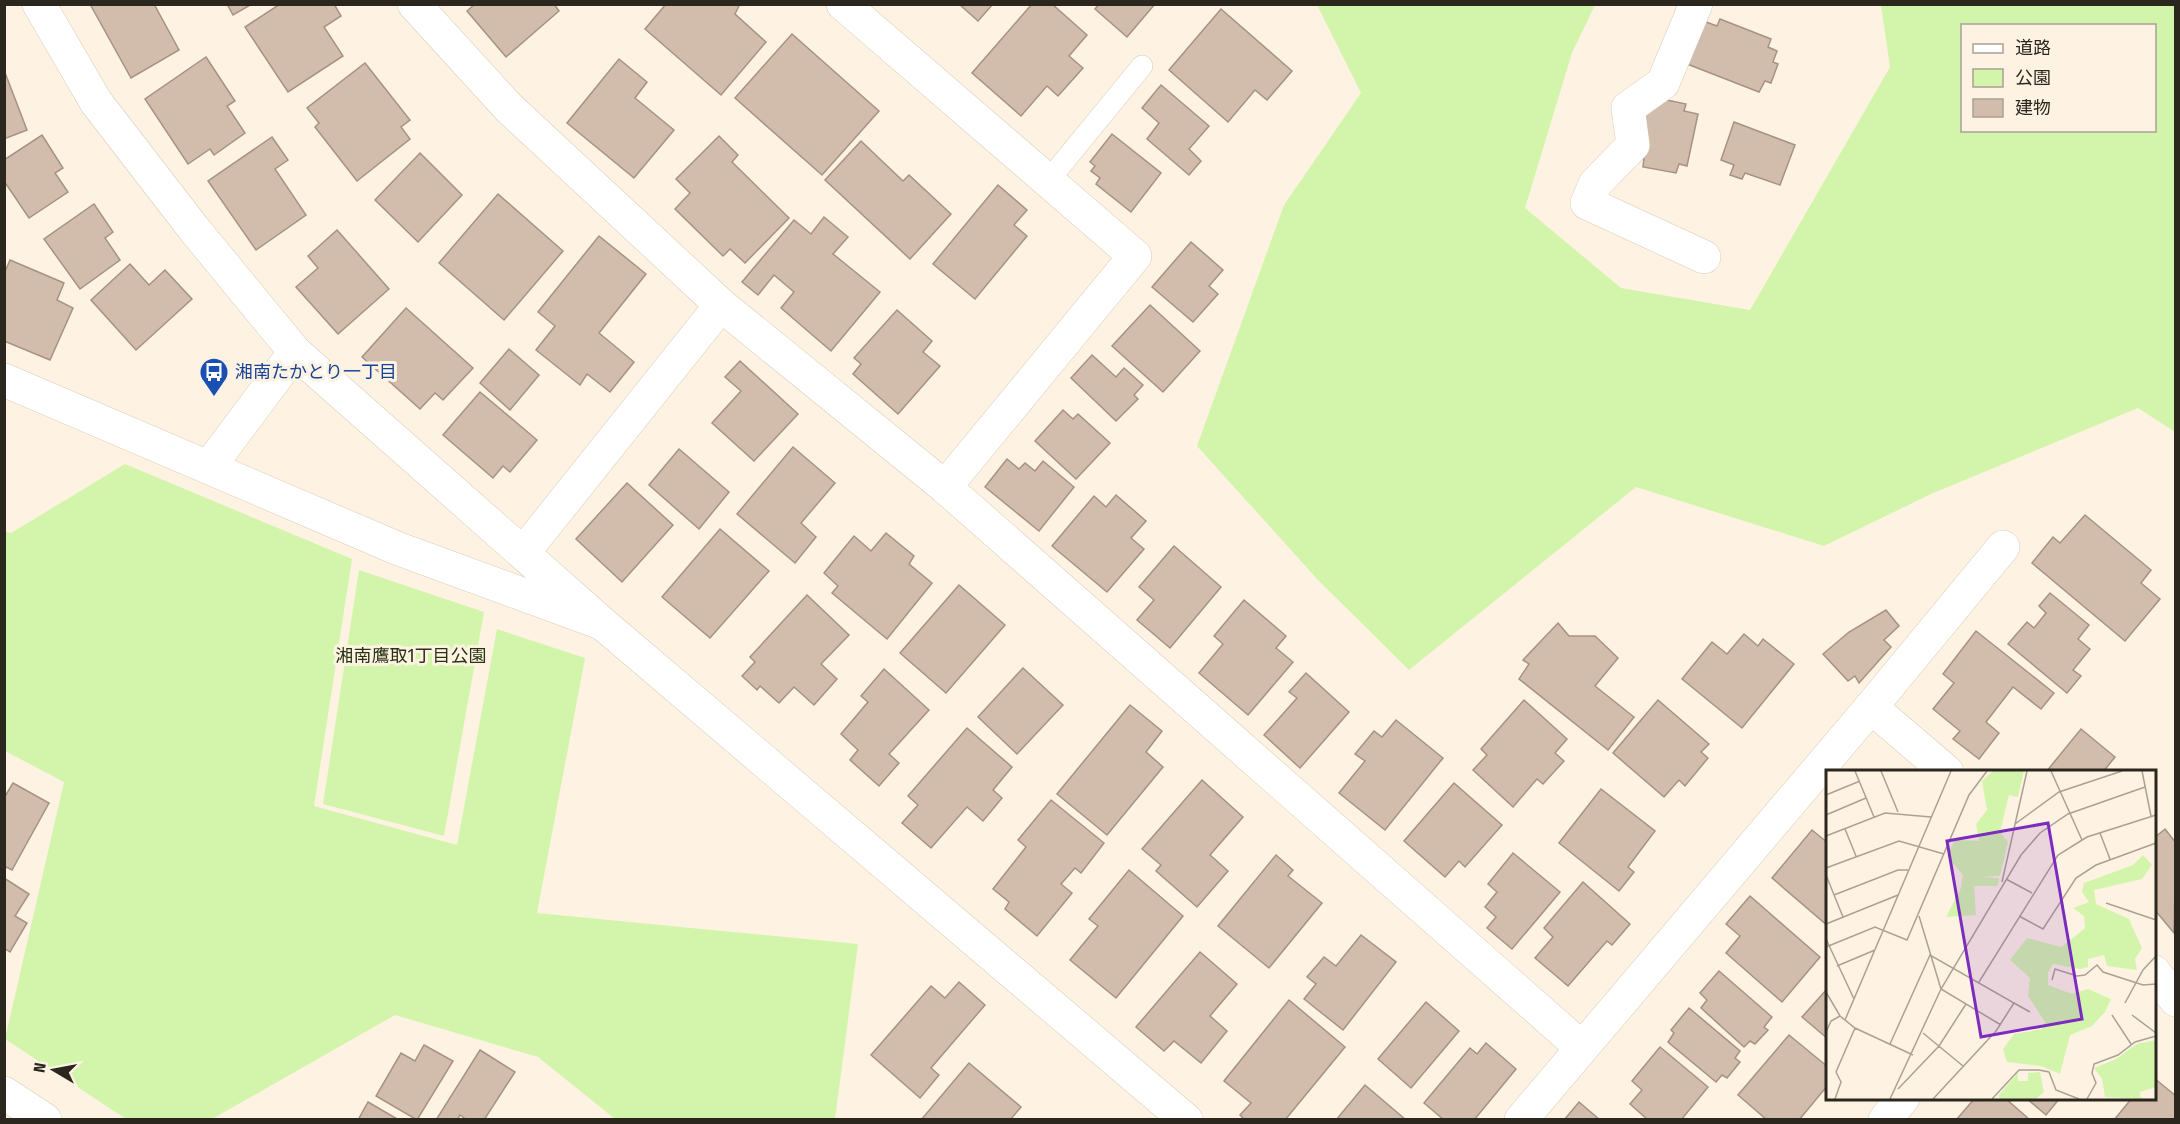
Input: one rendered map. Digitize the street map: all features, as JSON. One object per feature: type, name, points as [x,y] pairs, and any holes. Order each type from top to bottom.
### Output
[{"type":"street","points":[[39,4],[96,102],[194,229],[295,352],[603,624],[1186,1119]]},
{"type":"street","points":[[414,4],[508,107],[721,304],[945,488],[1581,1047]]},
{"type":"street","points":[[843,4],[1135,256],[945,488]]},
{"type":"street","points":[[1696,4],[1663,83],[1628,108],[1633,145],[1595,184],[1587,203],[1704,257]]},
{"type":"street","points":[[523,553],[721,304]]},
{"type":"street","points":[[209,467],[295,352]]},
{"type":"street","points":[[4,380],[399,549],[603,624]]},
{"type":"street","points":[[1521,1119],[1871,707],[2003,547]]},
{"type":"street","points":[[1871,707],[1946,770]]},
{"type":"street","points":[[2156,975],[2175,1000]]},
{"type":"street","points":[[4,1093],[45,1119]]},
{"type":"street","points":[[1885,1119],[1901,1100]]},
{"type":"lane","points":[[1048,181],[1142,66]]},
{"type":"green space","points":[[1317,5],[1595,5],[1572,53],[1525,208],[1621,288],[1750,310],[1890,67],[1881,5],[2175,5],[2175,432],[2138,408],[1931,494],[1824,546],[1636,487],[1409,670],[1318,580],[1197,446],[1284,205],[1361,93]]},
{"type":"green space","points":[[125,464],[352,559],[314,806],[457,845],[497,629],[585,658],[537,913],[858,944],[835,1119],[615,1119],[538,1057],[395,1015],[212,1119],[126,1119],[5,1039],[64,782],[5,751],[5,531],[11,533]]},
{"type":"green space","name":"湘南鷹取1丁目公園","points":[[359,570],[484,612],[444,836],[323,804]]},
{"type":"building","points":[[90,4],[154,4],[179,50],[131,78]]},
{"type":"building","points":[[227,4],[252,4],[233,15]]},
{"type":"building","points":[[280,4],[334,4],[341,16],[324,27],[343,56],[288,92],[245,27]]},
{"type":"building","points":[[475,4],[554,4],[559,11],[506,57],[467,11]]},
{"type":"building","points":[[666,4],[740,4],[735,14],[766,42],[721,95],[645,29]]},
{"type":"building","points":[[959,4],[993,4],[978,21]]},
{"type":"building","points":[[1032,4],[1052,4],[1087,35],[1069,56],[1083,68],[1058,96],[1047,86],[1021,116],[972,73]]},
{"type":"building","points":[[1099,4],[1155,4],[1127,37],[1095,9]]},
{"type":"building","points":[[1221,9],[1292,71],[1267,100],[1255,90],[1228,122],[1169,70]]},
{"type":"building","points":[[1698,19],[1717,26],[1720,19],[1771,39],[1768,47],[1777,51],[1773,62],[1778,64],[1771,83],[1765,81],[1759,92],[1682,62]]},
{"type":"building","points":[[792,34],[879,111],[822,175],[735,98]]},
{"type":"building","points":[[206,57],[235,101],[227,106],[245,133],[214,155],[210,149],[188,164],[145,99]]},
{"type":"building","points":[[619,59],[647,82],[635,98],[674,130],[634,178],[567,123]]},
{"type":"building","points":[[365,63],[410,120],[401,127],[410,139],[357,181],[315,127],[319,123],[307,108]]},
{"type":"building","points":[[4,70],[27,130],[4,139]]},
{"type":"building","points":[[1161,85],[1209,126],[1189,149],[1201,161],[1189,175],[1147,139],[1159,123],[1142,108]]},
{"type":"building","points":[[1648,96],[1686,104],[1684,111],[1698,114],[1687,166],[1679,164],[1676,173],[1643,167],[1644,158],[1635,157]]},
{"type":"building","points":[[1734,122],[1795,145],[1780,185],[1745,173],[1742,179],[1730,175],[1734,165],[1721,160]]},
{"type":"building","points":[[1112,134],[1161,173],[1131,212],[1096,184],[1100,178],[1091,171],[1095,166],[1090,162]]},
{"type":"building","points":[[42,135],[63,168],[55,173],[68,192],[29,218],[4,181],[4,160]]},
{"type":"building","points":[[719,136],[738,155],[732,162],[789,218],[745,263],[730,249],[723,256],[675,209],[690,193],[676,179]]},
{"type":"building","points":[[272,137],[288,160],[275,169],[306,215],[256,250],[208,181]]},
{"type":"building","points":[[861,141],[903,181],[909,175],[951,214],[910,259],[825,180]]},
{"type":"building","points":[[420,153],[462,195],[418,242],[375,200]]},
{"type":"building","points":[[998,185],[1027,210],[1014,225],[1027,236],[975,299],[933,264]]},
{"type":"building","points":[[498,194],[563,251],[504,320],[439,263]]},
{"type":"building","points":[[94,204],[113,232],[105,238],[120,260],[80,289],[44,239]]},
{"type":"building","points":[[824,217],[848,237],[833,254],[880,292],[831,351],[781,308],[794,292],[774,275],[758,295],[742,282],[794,220],[811,234]]},
{"type":"building","points":[[337,230],[389,289],[338,334],[296,287],[318,268],[308,256]]},
{"type":"building","points":[[599,236],[646,274],[599,333],[634,362],[610,392],[587,374],[580,385],[536,350],[555,326],[538,312]]},
{"type":"building","points":[[1191,242],[1223,270],[1209,286],[1218,294],[1193,322],[1152,287]]},
{"type":"building","points":[[10,260],[64,283],[57,300],[73,308],[50,360],[4,341],[4,274]]},
{"type":"building","points":[[130,264],[149,285],[165,270],[192,299],[136,350],[91,300]]},
{"type":"building","points":[[1150,305],[1200,351],[1163,392],[1112,346]]},
{"type":"building","points":[[406,308],[473,368],[443,400],[435,393],[420,409],[362,357]]},
{"type":"building","points":[[897,310],[932,341],[923,352],[940,366],[898,414],[853,374],[861,364],[854,358]]},
{"type":"building","points":[[509,349],[539,375],[510,410],[480,383]]},
{"type":"building","points":[[1092,355],[1116,377],[1124,368],[1143,385],[1134,395],[1138,399],[1116,421],[1071,378]]},
{"type":"building","points":[[740,361],[798,414],[754,461],[712,423],[741,391],[725,377]]},
{"type":"building","points":[[480,392],[537,440],[510,472],[503,466],[493,478],[443,435]]},
{"type":"building","points":[[1063,410],[1073,419],[1078,414],[1110,443],[1076,479],[1035,441]]},
{"type":"building","points":[[793,447],[835,483],[801,523],[816,537],[795,563],[737,514]]},
{"type":"building","points":[[679,449],[729,492],[699,529],[649,485]]},
{"type":"building","points":[[1007,459],[1019,469],[1025,463],[1035,471],[1043,461],[1074,487],[1039,531],[985,487]]},
{"type":"building","points":[[627,483],[673,525],[622,582],[576,539]]},
{"type":"building","points":[[1116,495],[1146,521],[1131,538],[1144,549],[1107,592],[1052,546],[1094,496],[1106,507]]},
{"type":"building","points":[[2085,515],[2151,570],[2141,583],[2160,599],[2125,641],[2032,563],[2053,537],[2060,543]]},
{"type":"building","points":[[720,529],[769,571],[710,638],[662,597]]},
{"type":"building","points":[[886,533],[914,556],[909,564],[932,583],[887,639],[832,593],[838,586],[824,573],[854,536],[871,551]]},
{"type":"building","points":[[1174,546],[1221,587],[1170,648],[1137,620],[1154,600],[1139,587]]},
{"type":"building","points":[[959,585],[1005,625],[946,693],[900,653]]},
{"type":"building","points":[[2050,593],[2089,625],[2078,639],[2090,649],[2073,670],[2081,676],[2067,693],[2008,644],[2027,622],[2034,628],[2046,613],[2039,606]]},
{"type":"building","points":[[807,595],[849,635],[821,664],[837,679],[814,705],[794,687],[779,703],[760,686],[757,690],[742,676],[755,662],[750,657]]},
{"type":"building","points":[[1244,600],[1286,636],[1276,648],[1293,662],[1248,715],[1199,673],[1223,644],[1214,636]]},
{"type":"building","points":[[1886,610],[1899,626],[1884,640],[1891,647],[1859,683],[1855,676],[1848,681],[1823,654],[1849,632]]},
{"type":"building","points":[[1558,623],[1569,636],[1595,636],[1618,658],[1595,686],[1634,717],[1608,750],[1519,679],[1529,664],[1523,660]]},
{"type":"building","points":[[1976,631],[2054,693],[2041,709],[2013,687],[1986,722],[1999,733],[1979,759],[1953,739],[1960,731],[1933,709],[1954,683],[1943,674]]},
{"type":"building","points":[[1744,634],[1758,646],[1763,639],[1794,664],[1742,728],[1682,679],[1712,642],[1727,654]]},
{"type":"building","points":[[1023,668],[1063,705],[1017,754],[978,717]]},
{"type":"building","points":[[884,669],[929,710],[889,754],[899,763],[879,786],[850,760],[858,750],[841,734],[868,702],[861,696]]},
{"type":"building","points":[[1306,673],[1349,712],[1300,768],[1264,735],[1297,698],[1289,692]]},
{"type":"building","points":[[1524,700],[1567,739],[1555,753],[1564,761],[1543,784],[1537,779],[1513,807],[1473,770],[1487,755],[1481,749]]},
{"type":"building","points":[[1658,700],[1709,744],[1701,752],[1708,758],[1685,786],[1679,780],[1664,797],[1613,753]]},
{"type":"building","points":[[1130,705],[1162,731],[1146,752],[1163,767],[1107,835],[1057,794]]},
{"type":"building","points":[[1396,720],[1443,758],[1385,830],[1339,793],[1365,761],[1355,754],[1374,731],[1382,737]]},
{"type":"building","points":[[967,728],[1012,767],[993,790],[1002,798],[983,821],[967,807],[931,848],[902,823],[918,805],[908,796]]},
{"type":"building","points":[[2081,729],[2115,757],[2105,770],[2048,770]]},
{"type":"building","points":[[1202,780],[1243,817],[1210,855],[1228,871],[1197,907],[1156,871],[1161,865],[1142,849]]},
{"type":"building","points":[[13,783],[49,803],[12,870],[4,866],[4,798]]},
{"type":"building","points":[[1454,783],[1502,825],[1465,867],[1459,861],[1445,877],[1404,841]]},
{"type":"building","points":[[1601,789],[1655,831],[1628,867],[1634,872],[1619,891],[1559,843]]},
{"type":"building","points":[[1051,800],[1104,843],[1081,873],[1075,868],[1061,884],[1072,893],[1037,936],[1005,909],[1009,902],[993,889],[1026,847],[1018,840]]},
{"type":"building","points":[[2165,829],[2176,843],[2174,933],[2156,911],[2156,836]]},
{"type":"building","points":[[1812,830],[1826,841],[1826,924],[1772,878]]},
{"type":"building","points":[[1513,853],[1560,892],[1512,949],[1487,928],[1496,917],[1485,907],[1497,892],[1488,884]]},
{"type":"building","points":[[1276,855],[1293,870],[1288,876],[1322,903],[1269,968],[1218,926]]},
{"type":"building","points":[[1129,870],[1183,916],[1116,998],[1070,960],[1098,926],[1089,919]]},
{"type":"building","points":[[4,878],[29,894],[15,916],[27,923],[10,952],[4,948]]},
{"type":"building","points":[[1583,882],[1630,924],[1612,945],[1607,941],[1568,986],[1535,958],[1553,937],[1544,928]]},
{"type":"building","points":[[1750,896],[1820,957],[1782,1002],[1726,953],[1740,936],[1726,924]]},
{"type":"building","points":[[1361,935],[1396,962],[1343,1030],[1304,999],[1316,984],[1307,977],[1324,957],[1336,966]]},
{"type":"building","points":[[1200,952],[1237,984],[1210,1016],[1227,1031],[1201,1063],[1174,1041],[1164,1051],[1136,1027]]},
{"type":"building","points":[[1719,971],[1772,1017],[1764,1027],[1768,1030],[1755,1044],[1750,1041],[1744,1047],[1701,1008],[1707,1000],[1700,993]]},
{"type":"building","points":[[959,982],[985,1005],[931,1068],[939,1075],[920,1098],[871,1055],[931,986],[945,998]]},
{"type":"building","points":[[1826,990],[1826,1037],[1802,1017]]},
{"type":"building","points":[[1289,1000],[1345,1047],[1285,1120],[1245,1120],[1240,1115],[1251,1103],[1224,1081]]},
{"type":"building","points":[[1426,1002],[1459,1031],[1411,1088],[1378,1059]]},
{"type":"building","points":[[1689,1008],[1740,1051],[1735,1058],[1740,1062],[1727,1078],[1722,1075],[1716,1082],[1668,1042],[1674,1033],[1671,1030]]},
{"type":"building","points":[[1789,1035],[1826,1065],[1826,1087],[1799,1120],[1767,1120],[1738,1095]]},
{"type":"building","points":[[1486,1043],[1516,1069],[1474,1120],[1444,1120],[1424,1103],[1470,1048],[1477,1054]]},
{"type":"building","points":[[424,1045],[453,1061],[417,1120],[376,1096],[401,1053],[415,1061]]},
{"type":"building","points":[[1660,1047],[1708,1087],[1681,1120],[1648,1120],[1630,1104],[1642,1090],[1632,1081]]},
{"type":"building","points":[[480,1050],[515,1072],[484,1120],[467,1120],[460,1115],[457,1120],[436,1120]]},
{"type":"building","points":[[969,1063],[1021,1107],[1010,1120],[921,1120]]},
{"type":"building","points":[[2156,1080],[2176,1096],[2176,1120],[2114,1120],[2130,1100],[2156,1100]]},
{"type":"building","points":[[1365,1085],[1406,1120],[1336,1120]]},
{"type":"building","points":[[1973,1100],[2007,1100],[2030,1120],[1956,1120]]},
{"type":"building","points":[[2028,1100],[2058,1100],[2046,1115]]},
{"type":"building","points":[[368,1102],[399,1120],[358,1120]]},
{"type":"building","points":[[1579,1102],[1600,1120],[1564,1120]]},
{"type":"place","name":"湘南たかとり一丁目","points":[[214,398]]}]
